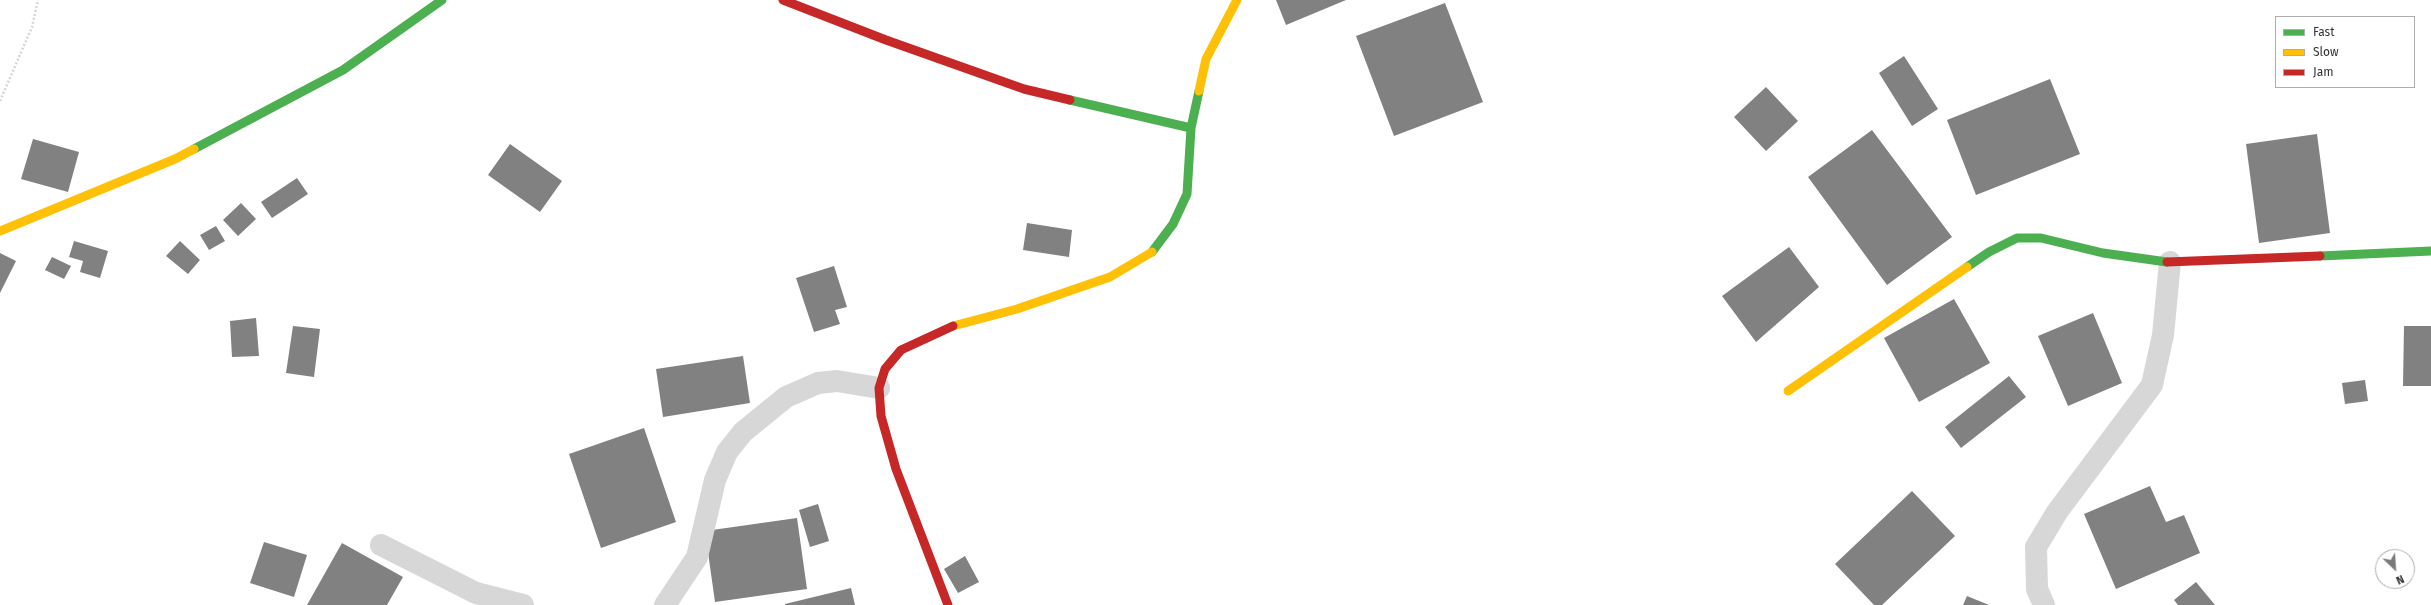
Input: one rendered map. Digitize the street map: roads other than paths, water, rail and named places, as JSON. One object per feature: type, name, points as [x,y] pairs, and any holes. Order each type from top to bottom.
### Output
[{"type":"street","points":[[0,231],[175,159],[343,70],[442,0]]},
{"type":"street","points":[[783,0],[886,40],[1024,90],[1191,128]]},
{"type":"street","points":[[948,605],[896,469],[881,416],[879,388],[886,369],[901,350],[947,327],[1017,309],[1110,277],[1152,252],[1174,224],[1187,194],[1191,128],[1206,59],[1237,0]]},
{"type":"street","points":[[1788,391],[1989,252],[2017,238],[2042,238],[2103,252],[2170,262],[2431,251]]},
{"type":"street","points":[[2044,605],[2037,589],[2036,547],[2057,512],[2152,385],[2163,335],[2170,262]]},
{"type":"street","points":[[665,605],[697,557],[715,480],[727,452],[743,432],[786,397],[818,382],[837,381],[879,388]]},
{"type":"street","points":[[381,545],[476,593],[523,605]]}]
